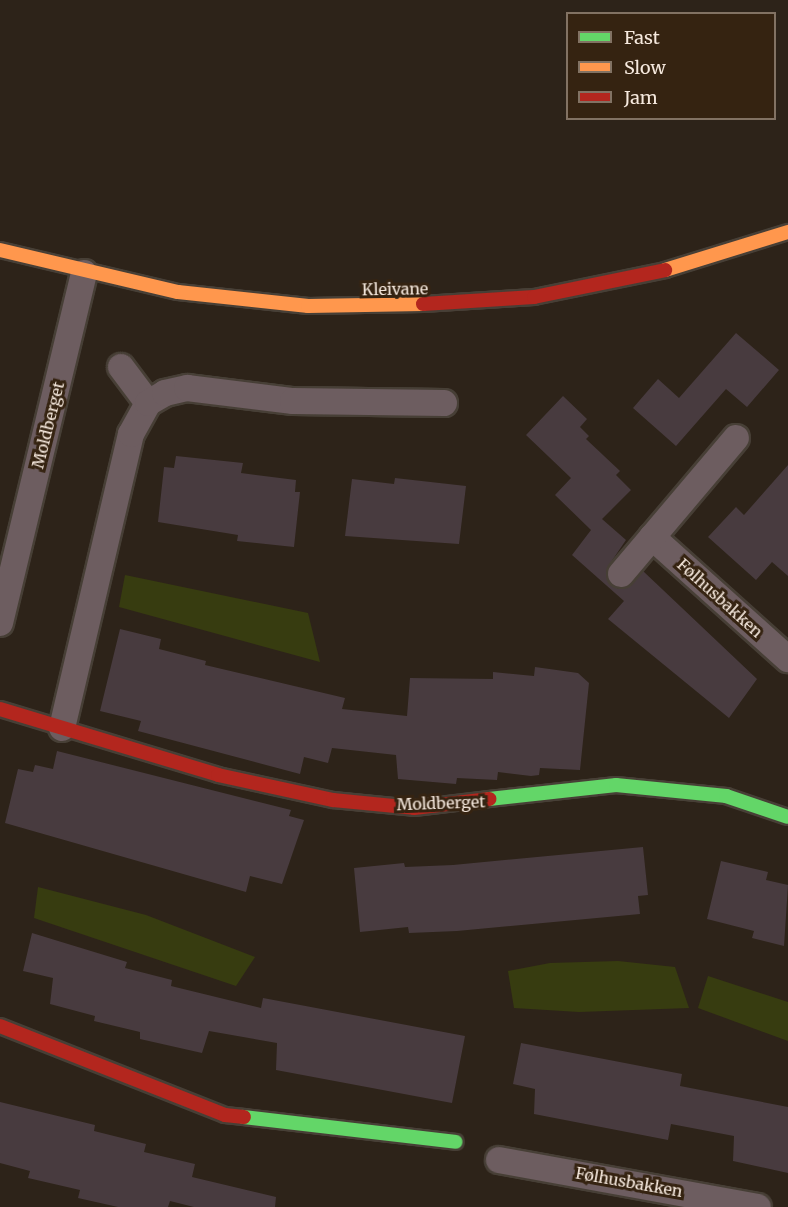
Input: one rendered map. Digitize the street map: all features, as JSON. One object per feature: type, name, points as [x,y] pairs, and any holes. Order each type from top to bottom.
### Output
[{"type":"street","name":"Kleivane","points":[[0,250],[84,273],[178,292],[287,305],[461,304],[597,285],[786,239]]},
{"type":"street","name":"Moldberget","points":[[0,623],[6,575],[84,273]]},
{"type":"street","points":[[121,367],[148,403]]},
{"type":"street","points":[[62,728],[131,434],[148,403],[165,393],[187,388],[293,401],[444,403]]},
{"type":"street","points":[[621,574],[736,438]]},
{"type":"street","name":"Følhusbakken","points":[[652,537],[788,659]]},
{"type":"street","name":"Moldberget","points":[[0,709],[218,775],[333,800],[414,808],[616,785],[726,796],[788,817]]},
{"type":"street","points":[[0,1026],[225,1115],[456,1142]]},
{"type":"street","name":"Følhusbakken","points":[[499,1160],[758,1207]]},
{"type":"green space","points":[[125,575],[308,613],[320,662],[119,607]]},
{"type":"green space","points":[[38,887],[146,915],[255,957],[236,986],[34,918]]},
{"type":"green space","points":[[618,961],[675,967],[689,1008],[579,1012],[514,1008],[508,971],[550,963]]},
{"type":"green space","points":[[708,976],[788,1002],[788,1041],[698,1008]]},
{"type":"building","points":[[736,333],[779,370],[747,407],[726,389],[676,446],[633,408],[658,379],[679,398]]},
{"type":"building","points":[[563,396],[587,419],[580,427],[589,436],[586,439],[620,471],[616,475],[631,490],[602,519],[626,540],[609,565],[607,580],[618,589],[626,588],[643,571],[757,679],[729,718],[608,619],[624,601],[572,555],[591,530],[555,495],[571,478],[526,435]]},
{"type":"building","points":[[176,456],[243,463],[241,473],[296,480],[295,492],[300,492],[294,547],[237,541],[238,535],[158,522],[164,467],[174,468]]},
{"type":"building","points":[[788,465],[788,576],[772,562],[756,580],[708,537],[736,507],[744,515]]},
{"type":"building","points":[[395,478],[466,486],[459,544],[345,536],[352,479],[394,484]]},
{"type":"building","points":[[120,629],[161,639],[159,649],[206,661],[205,665],[345,698],[342,709],[407,716],[410,678],[493,679],[493,672],[534,676],[535,667],[578,673],[589,683],[580,770],[540,768],[539,775],[531,776],[498,772],[497,780],[457,778],[456,784],[398,779],[396,755],[332,748],[328,763],[304,757],[300,774],[138,731],[141,721],[100,711]]},
{"type":"building","points":[[57,751],[291,810],[289,816],[304,820],[282,884],[250,876],[246,892],[5,823],[18,769],[33,772],[35,765],[53,769]]},
{"type":"building","points":[[643,847],[648,895],[638,896],[640,914],[457,931],[409,933],[408,927],[360,932],[354,868],[404,863],[405,867],[453,865]]},
{"type":"building","points":[[721,861],[768,872],[766,880],[788,885],[784,946],[752,938],[754,931],[707,919]]},
{"type":"building","points":[[32,933],[127,962],[125,968],[172,980],[171,986],[261,1008],[263,998],[465,1036],[452,1103],[276,1070],[277,1043],[209,1031],[202,1053],[140,1039],[140,1032],[94,1021],[95,1016],[50,1004],[53,978],[23,971]]},
{"type":"building","points":[[521,1043],[682,1074],[680,1086],[788,1107],[788,1173],[733,1161],[734,1136],[671,1124],[668,1140],[534,1114],[535,1089],[513,1084]]},
{"type":"building","points":[[0,1102],[95,1125],[94,1131],[146,1144],[144,1152],[195,1164],[192,1177],[276,1197],[275,1207],[194,1207],[170,1201],[168,1207],[118,1207],[78,1198],[80,1190],[28,1178],[30,1171],[0,1163]]},
{"type":"traffic: fast","points":[[489,799],[616,785],[726,796],[788,817]]},
{"type":"traffic: fast","points":[[244,1117],[456,1142]]},
{"type":"traffic: slow","points":[[665,270],[788,232]]},
{"type":"traffic: slow","points":[[0,250],[178,292],[308,306],[423,304]]},
{"type":"traffic: jam","points":[[423,304],[534,297],[665,270]]},
{"type":"traffic: jam","points":[[0,709],[218,775],[333,800],[414,808],[489,799]]},
{"type":"traffic: jam","points":[[0,1026],[225,1115],[244,1117]]}]
